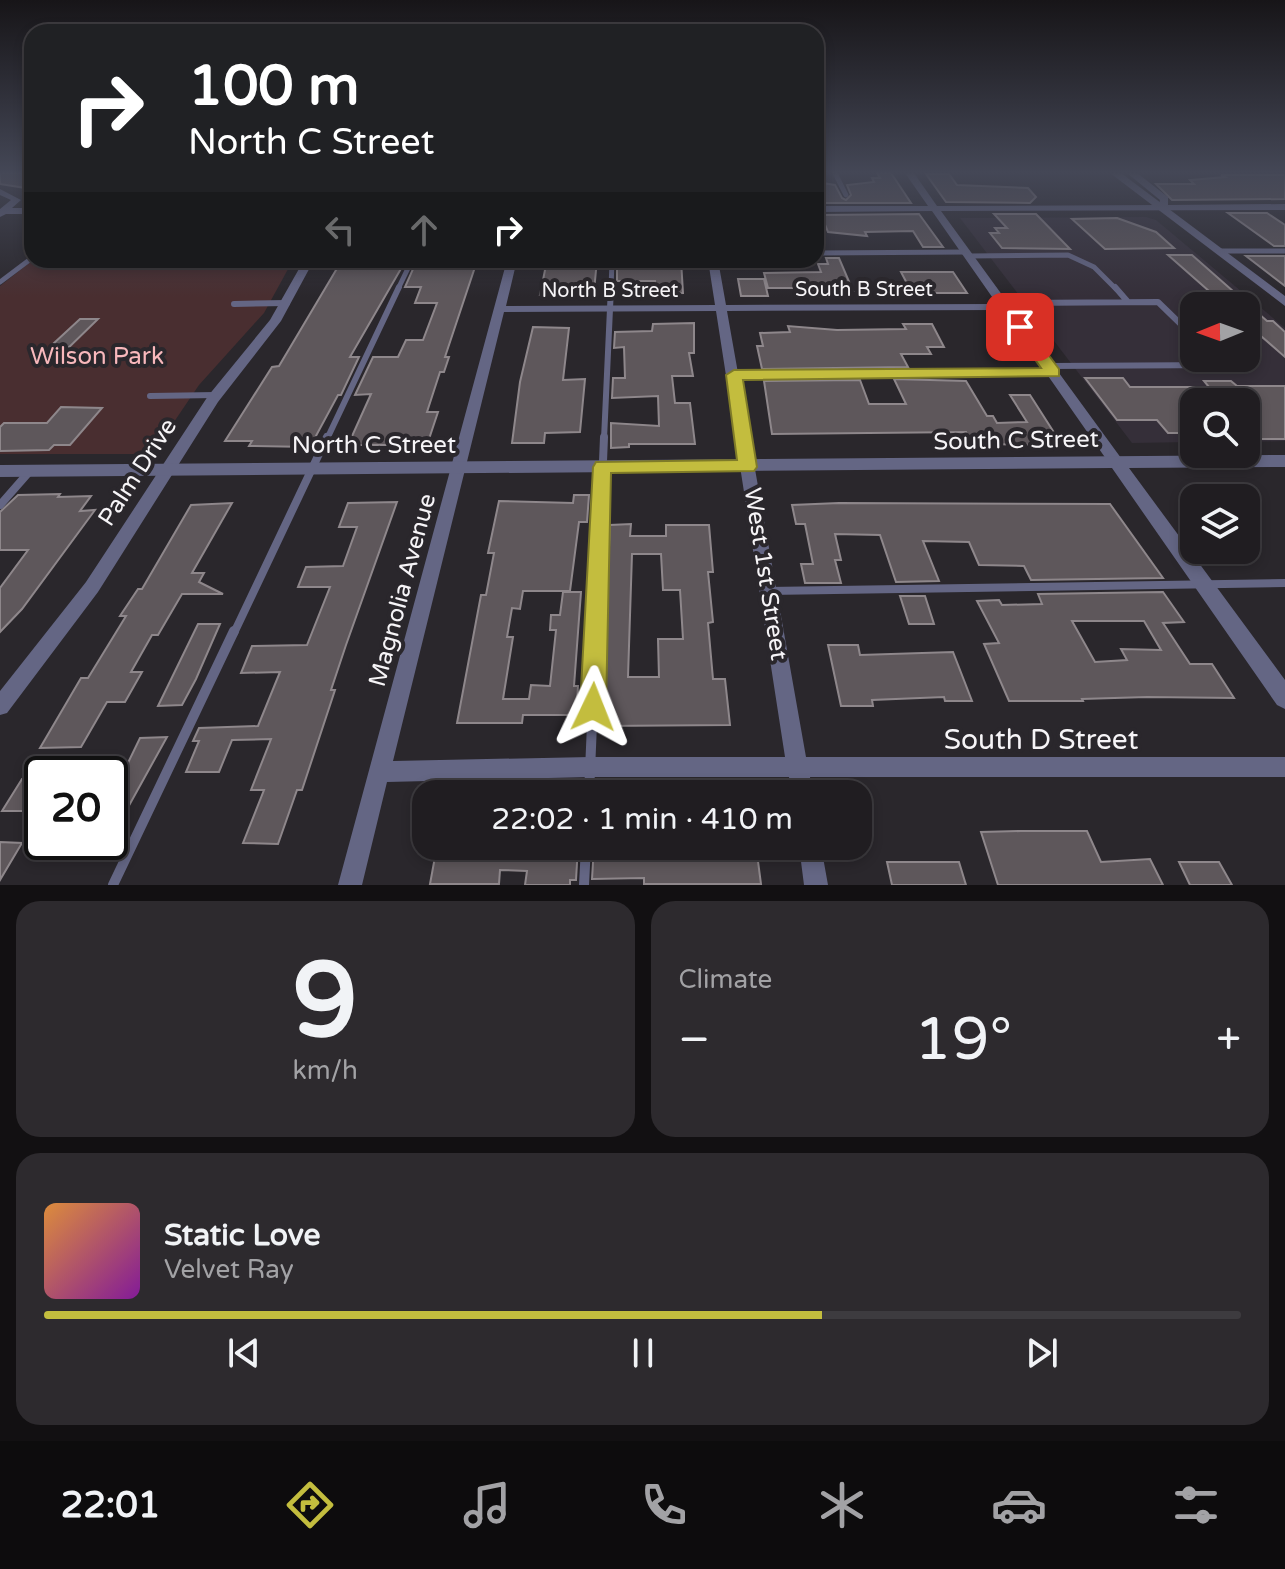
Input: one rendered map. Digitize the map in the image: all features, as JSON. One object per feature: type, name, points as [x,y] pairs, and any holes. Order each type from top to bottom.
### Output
[{"type":"street","points":[[939,214],[1285,698]]},
{"type":"street","points":[[1171,214],[1285,302]]},
{"type":"street","name":"Palm Drive","points":[[0,706],[92,587],[216,395],[287,303],[305,268]]},
{"type":"street","name":"Magnolia Avenue","points":[[350,885],[510,268]]},
{"type":"street","name":"West 1st Street","points":[[715,268],[800,780]]},
{"type":"street","name":"South B Street","points":[[722,307],[1004,305]]},
{"type":"street","name":"North B Street","points":[[499,309],[722,307]]},
{"type":"street","name":"South C Street","points":[[748,467],[1285,461]]},
{"type":"street","name":"North C Street","points":[[0,471],[748,467]]},
{"type":"street","name":"South D Street","points":[[379,772],[590,767],[1285,767]]},
{"type":"street","points":[[812,860],[816,885]]},
{"type":"lane","points":[[1221,251],[1285,251]]},
{"type":"lane","points":[[824,253],[1080,258],[1094,267],[1128,302]]},
{"type":"lane","points":[[0,282],[24,264]]},
{"type":"lane","points":[[113,885],[408,268]]},
{"type":"lane","points":[[590,780],[612,268]]},
{"type":"lane","points":[[1004,305],[1158,302],[1180,323]]},
{"type":"lane","points":[[234,304],[287,303]]},
{"type":"lane","points":[[734,375],[1180,366]]},
{"type":"lane","points":[[150,396],[216,395]]},
{"type":"lane","points":[[0,505],[31,471]]},
{"type":"lane","points":[[768,591],[1285,583]]},
{"type":"lane","points":[[584,885],[585,860]]},
{"type":"shaded area","points":[[1146,217],[1156,220],[1242,292],[1180,292],[1180,372],[1260,372],[1260,307],[1285,328],[1285,441],[1260,442],[1260,388],[1180,388],[1180,442],[1132,443],[960,218]]},
{"type":"green space","name":"Wilson Park","points":[[24,267],[289,268],[264,313],[199,385],[159,444],[139,454],[0,454],[0,286]]},
{"type":"building","points":[[919,214],[943,247],[923,247],[913,231],[865,232],[867,236],[828,232],[824,215]]},
{"type":"building","points":[[994,214],[1036,214],[1070,249],[1002,248],[990,233],[999,233],[995,228],[1007,228]]},
{"type":"building","points":[[1230,214],[1269,214],[1285,225],[1285,246],[1274,246]]},
{"type":"building","points":[[1117,218],[1156,232],[1174,248],[1105,249],[1072,219]]},
{"type":"building","points":[[1168,255],[1192,255],[1234,292],[1210,292]]},
{"type":"building","points":[[1246,256],[1285,256],[1285,286]]},
{"type":"building","points":[[826,258],[839,258],[853,291],[823,291],[825,297],[802,297],[799,288],[768,288],[764,273],[821,272],[820,268],[828,264]]},
{"type":"building","points":[[337,268],[401,268],[350,357],[359,357],[310,447],[249,446],[252,441],[225,441],[272,367],[279,366]]},
{"type":"building","points":[[413,268],[475,268],[445,357],[449,357],[444,372],[440,372],[427,412],[438,412],[427,445],[348,445],[371,394],[355,395],[373,357],[398,357],[406,340],[423,340],[437,303],[415,303],[421,287],[405,287]]},
{"type":"building","points":[[545,268],[596,268],[594,291],[540,295]]},
{"type":"building","points":[[617,268],[681,268],[683,293],[656,294],[655,281],[617,281]]},
{"type":"building","points":[[901,272],[953,272],[967,293],[912,293]]},
{"type":"building","points":[[738,279],[764,279],[768,296],[741,296]]},
{"type":"building","points":[[1260,315],[1285,332],[1285,357],[1260,335]]},
{"type":"building","points":[[80,319],[98,319],[60,356],[40,356]]},
{"type":"building","points":[[694,323],[694,353],[689,353],[693,376],[672,376],[675,403],[690,403],[695,444],[629,444],[629,447],[611,448],[611,423],[659,426],[658,396],[612,398],[613,378],[625,378],[624,347],[614,348],[615,332],[652,331],[653,324]]},
{"type":"building","points":[[903,324],[932,324],[944,347],[927,347],[931,354],[901,354],[908,367],[762,369],[757,346],[763,346],[760,333],[790,332],[788,326],[837,330],[906,329]]},
{"type":"building","points":[[533,327],[569,328],[563,380],[585,379],[580,432],[545,433],[544,443],[512,443],[520,382]]},
{"type":"building","points":[[1085,378],[1123,378],[1130,387],[1209,387],[1204,381],[1231,381],[1237,386],[1285,386],[1285,439],[1260,439],[1260,388],[1180,388],[1180,433],[1168,433],[1157,420],[1117,420]]},
{"type":"building","points":[[894,379],[966,381],[987,416],[993,416],[997,423],[1027,422],[1010,395],[1030,395],[1062,445],[972,444],[966,432],[772,434],[764,381],[860,380],[869,404],[906,404]]},
{"type":"building","points":[[61,407],[102,408],[70,445],[54,445],[49,450],[0,451],[0,427],[4,423],[47,423]]},
{"type":"building","points":[[60,494],[58,497],[91,496],[80,511],[95,510],[22,609],[0,632],[0,588],[28,550],[0,550],[0,512],[18,495]]},
{"type":"building","points":[[574,495],[589,495],[587,522],[579,522],[570,591],[523,591],[520,609],[512,608],[507,637],[513,637],[503,699],[529,699],[531,685],[550,686],[556,630],[550,630],[551,615],[560,615],[563,592],[581,592],[574,686],[578,686],[576,715],[523,715],[522,723],[457,723],[481,595],[486,595],[494,553],[488,553],[499,501],[573,503]]},
{"type":"building","points":[[397,502],[331,690],[335,690],[302,790],[297,790],[278,844],[243,843],[264,790],[251,790],[271,739],[232,740],[219,772],[186,772],[199,741],[193,741],[199,728],[258,726],[280,672],[241,673],[252,646],[307,645],[330,587],[298,587],[306,567],[343,566],[357,527],[339,527],[348,503]]},
{"type":"building","points":[[232,503],[192,573],[204,573],[199,582],[223,594],[182,594],[158,635],[152,635],[131,672],[142,672],[125,702],[107,702],[81,747],[40,748],[81,678],[88,678],[126,616],[120,616],[138,589],[142,589],[191,505]]},
{"type":"building","points":[[1110,504],[1163,578],[1031,580],[1024,566],[979,565],[969,542],[923,541],[939,581],[896,582],[880,535],[835,534],[841,560],[835,560],[841,583],[805,583],[801,564],[813,564],[805,524],[796,524],[792,505]]},
{"type":"building","points":[[631,524],[630,536],[666,536],[666,525],[709,525],[713,572],[708,572],[713,622],[708,623],[713,679],[725,679],[730,725],[601,726],[610,525]],"holes":[[[632,554],[661,554],[663,590],[680,590],[683,639],[658,639],[659,677],[628,677]]]},
{"type":"building","points":[[1163,592],[1184,622],[1163,623],[1190,664],[1212,664],[1234,698],[1009,701],[984,644],[999,643],[977,601],[999,600],[1002,605],[1042,604],[1038,594]],"holes":[[[1072,621],[1144,621],[1161,650],[1121,649],[1127,660],[1095,662]]]},
{"type":"building","points":[[900,596],[925,596],[934,624],[909,624]]},
{"type":"building","points":[[198,624],[220,624],[196,679],[182,705],[158,706]]},
{"type":"building","points":[[828,645],[858,645],[860,655],[953,652],[972,701],[945,701],[944,697],[872,700],[873,706],[841,706]]},
{"type":"building","points":[[167,737],[128,807],[128,763],[140,738]]},
{"type":"building","points":[[22,779],[24,779],[24,811],[2,811]]},
{"type":"building","points":[[1087,831],[1101,862],[1150,859],[1163,885],[998,885],[981,832]]},
{"type":"building","points":[[0,842],[22,843],[0,880]]},
{"type":"building","points":[[434,860],[577,860],[576,880],[570,880],[570,885],[525,885],[527,871],[500,870],[499,884],[430,884]]},
{"type":"building","points":[[593,860],[758,860],[761,884],[644,884],[644,878],[592,879]]},
{"type":"building","points":[[887,862],[959,862],[966,885],[892,885]]},
{"type":"building","points":[[1179,862],[1219,862],[1232,885],[1190,885]]},
{"type":"route","points":[[593,707],[602,467],[748,467],[734,375],[1053,372],[1020,327]]}]
